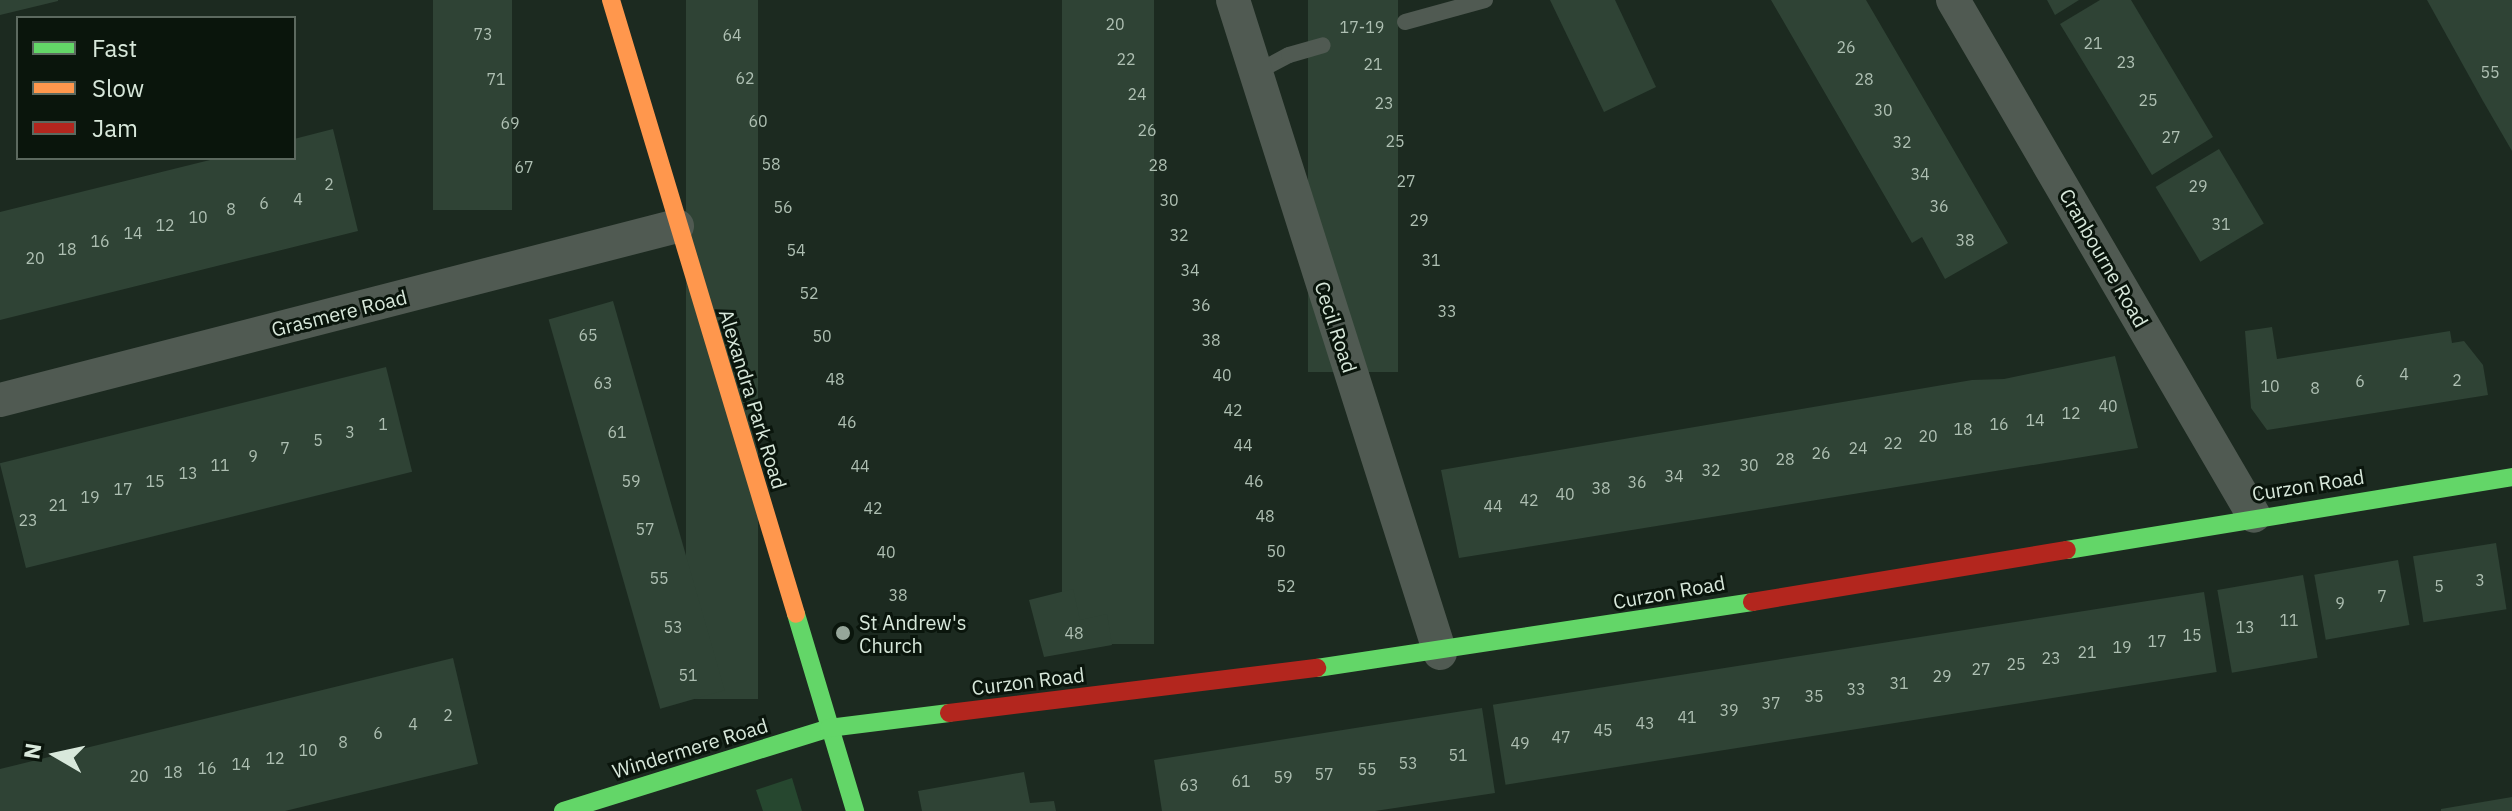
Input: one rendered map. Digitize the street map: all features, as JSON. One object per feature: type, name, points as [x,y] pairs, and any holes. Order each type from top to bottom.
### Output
[{"type":"street","name":"Alexandra Park Road","points":[[611,0],[855,811]]},
{"type":"street","name":"Cecil Road","points":[[1233,0],[1440,653]]},
{"type":"street","name":"Cranbourne Road","points":[[1953,0],[2254,516]]},
{"type":"street","name":"Grasmere Road","points":[[0,400],[677,226]]},
{"type":"street","name":"Curzon Road","points":[[829,728],[1440,653],[2254,516],[2512,477]]},
{"type":"street","name":"Windermere Road","points":[[563,811],[829,728]]},
{"type":"lane","points":[[1405,22],[1485,0]]},
{"type":"lane","points":[[1255,73],[1289,55],[1323,45]]},
{"type":"green space","points":[[792,778],[802,811],[763,811],[756,790]]},
{"type":"building","points":[[0,0],[58,0],[58,1],[0,15]]},
{"type":"building","points":[[433,0],[512,0],[512,210],[433,210]]},
{"type":"building","points":[[686,0],[758,0],[758,699],[686,699]]},
{"type":"building","points":[[1062,0],[1154,0],[1154,644],[1062,644]]},
{"type":"building","points":[[1308,0],[1398,0],[1398,372],[1308,372]]},
{"type":"building","points":[[1550,0],[1615,0],[1656,87],[1604,112]]},
{"type":"building","points":[[1771,0],[1866,0],[2008,243],[1945,279],[1922,237],[1912,243]]},
{"type":"building","points":[[2047,0],[2079,0],[2055,15]]},
{"type":"building","points":[[2100,0],[2131,0],[2213,137],[2152,175],[2060,24]]},
{"type":"building","points":[[2427,0],[2512,0],[2512,151],[2483,101]]},
{"type":"building","points":[[333,129],[358,231],[0,320],[0,212],[210,160],[296,160],[296,138]]},
{"type":"building","points":[[2219,149],[2264,224],[2200,262],[2156,187]]},
{"type":"building","points":[[613,301],[725,690],[660,709],[549,319]]},
{"type":"building","points":[[2272,327],[2277,359],[2450,331],[2452,343],[2464,341],[2483,365],[2488,395],[2267,430],[2251,408],[2245,331]]},
{"type":"building","points":[[2115,356],[2138,448],[1459,558],[1441,470],[1972,380],[2004,379]]},
{"type":"building","points":[[386,367],[412,472],[26,568],[0,463]]},
{"type":"building","points":[[2496,543],[2506,609],[2424,622],[2413,556]]},
{"type":"building","points":[[2398,560],[2409,625],[2326,640],[2314,575]]},
{"type":"building","points":[[2303,575],[2318,658],[2232,673],[2217,590]]},
{"type":"building","points":[[1073,589],[1080,620],[1107,614],[1112,645],[1044,657],[1029,600]]},
{"type":"building","points":[[2204,592],[2217,672],[1506,785],[1493,705]]},
{"type":"building","points":[[453,658],[478,764],[285,811],[0,811],[0,769]]},
{"type":"building","points":[[1482,708],[1495,793],[1375,811],[1162,811],[1154,760]]},
{"type":"building","points":[[1024,772],[1030,803],[1054,801],[1056,811],[922,811],[918,791]]},
{"type":"building","points":[[2512,797],[2512,811],[2441,811],[2441,809]]},
{"type":"traffic: fast","points":[[2067,550],[2512,477]]},
{"type":"traffic: fast","points":[[1317,668],[1752,602]]},
{"type":"traffic: fast","points":[[796,614],[855,811]]},
{"type":"traffic: fast","points":[[563,811],[829,728],[949,713]]},
{"type":"traffic: slow","points":[[611,0],[796,614]]},
{"type":"traffic: jam","points":[[1752,602],[2067,550]]},
{"type":"traffic: jam","points":[[949,713],[1317,668]]},
{"type":"place","name":"St Andrew's Church","points":[[843,633]]}]
